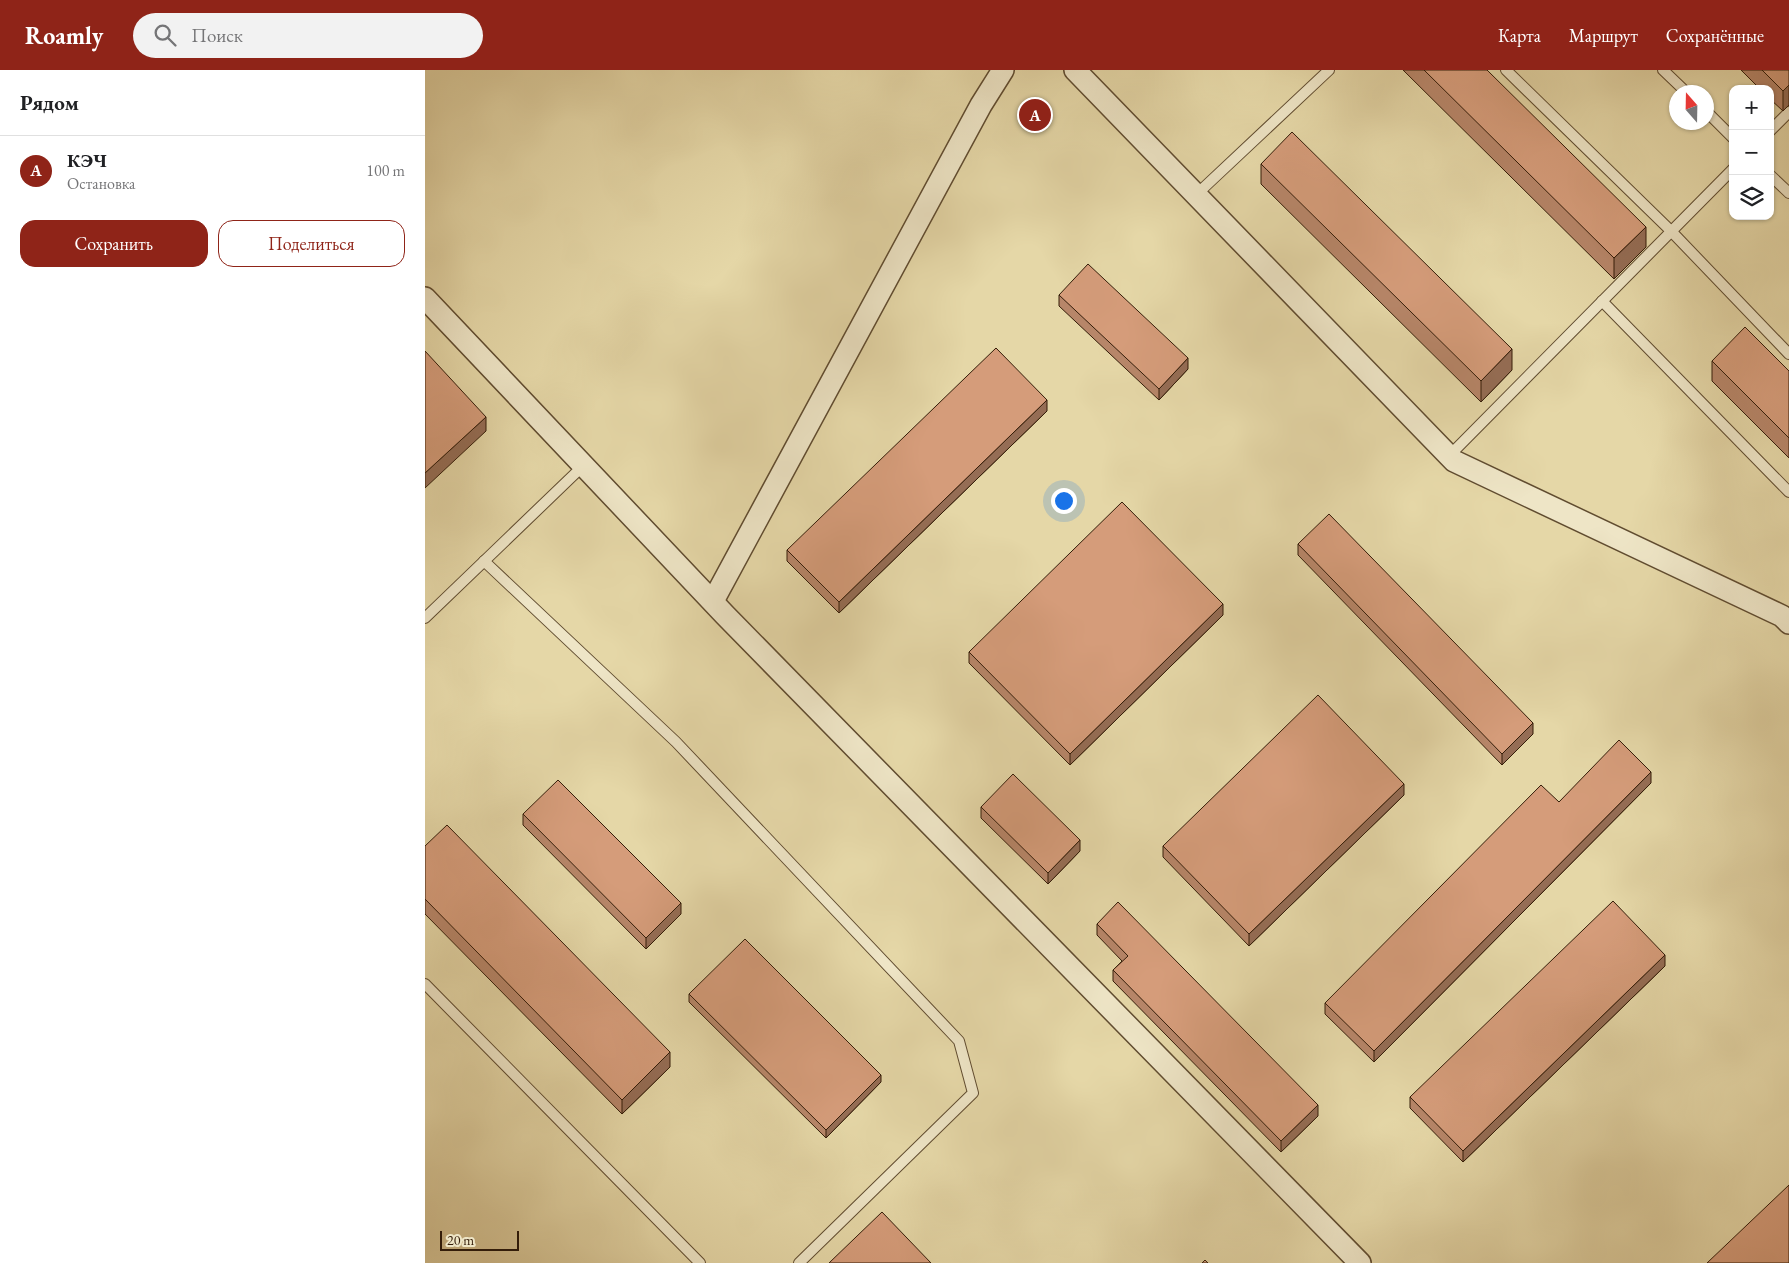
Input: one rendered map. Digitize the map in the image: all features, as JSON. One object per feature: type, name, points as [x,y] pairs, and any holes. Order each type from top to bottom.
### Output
[{"type":"street","points":[[713,601],[981,105],[1003,70]]},
{"type":"street","points":[[1075,70],[1454,461],[1781,616],[1789,623]]},
{"type":"street","points":[[425,298],[713,601],[1360,1263]]},
{"type":"lane","points":[[1197,194],[1329,70]]},
{"type":"lane","points":[[1506,70],[1671,231],[1789,354]]},
{"type":"lane","points":[[1663,70],[1679,85]]},
{"type":"lane","points":[[1771,130],[1789,112]]},
{"type":"lane","points":[[1714,119],[1729,134]]},
{"type":"lane","points":[[1449,456],[1729,173]]},
{"type":"lane","points":[[1771,175],[1789,193]]},
{"type":"lane","points":[[1603,301],[1789,492]]},
{"type":"lane","points":[[425,618],[584,466]]},
{"type":"lane","points":[[485,561],[675,742],[959,1042],[973,1093],[799,1263]]},
{"type":"lane","points":[[425,984],[701,1263]]},
{"type":"building","points":[[1424,70],[1487,70],[1646,227],[1614,258]]},
{"type":"building","points":[[1762,70],[1789,70],[1789,85],[1783,91]]},
{"type":"building","points":[[1292,132],[1512,349],[1481,381],[1261,164]]},
{"type":"building","points":[[1088,264],[1188,358],[1159,389],[1059,295]]},
{"type":"building","points":[[1745,327],[1789,371],[1789,438],[1712,361]]},
{"type":"building","points":[[996,348],[1047,400],[839,602],[787,550]]},
{"type":"building","points":[[425,351],[486,417],[425,473]]},
{"type":"building","points":[[1122,502],[1223,604],[1070,754],[969,652]]},
{"type":"building","points":[[1329,514],[1533,723],[1502,754],[1298,544]]},
{"type":"building","points":[[1318,695],[1404,784],[1249,934],[1163,846]]},
{"type":"building","points":[[1619,740],[1651,772],[1374,1051],[1325,1003],[1541,785],[1559,802]]},
{"type":"building","points":[[1013,774],[1080,840],[1048,873],[981,807]]},
{"type":"building","points":[[558,780],[681,903],[646,938],[523,814]]},
{"type":"building","points":[[447,825],[670,1052],[622,1100],[425,899],[425,846]]},
{"type":"building","points":[[1613,901],[1665,955],[1463,1151],[1410,1097]]},
{"type":"building","points":[[1118,902],[1318,1105],[1281,1141],[1113,970],[1128,956],[1097,924]]},
{"type":"building","points":[[745,939],[881,1075],[826,1130],[689,994]]},
{"type":"building","points":[[1789,1185],[1789,1263],[1707,1263]]},
{"type":"building","points":[[882,1212],[931,1263],[829,1263]]},
{"type":"place","name":"КЭЧ","points":[[1035,115]]}]
